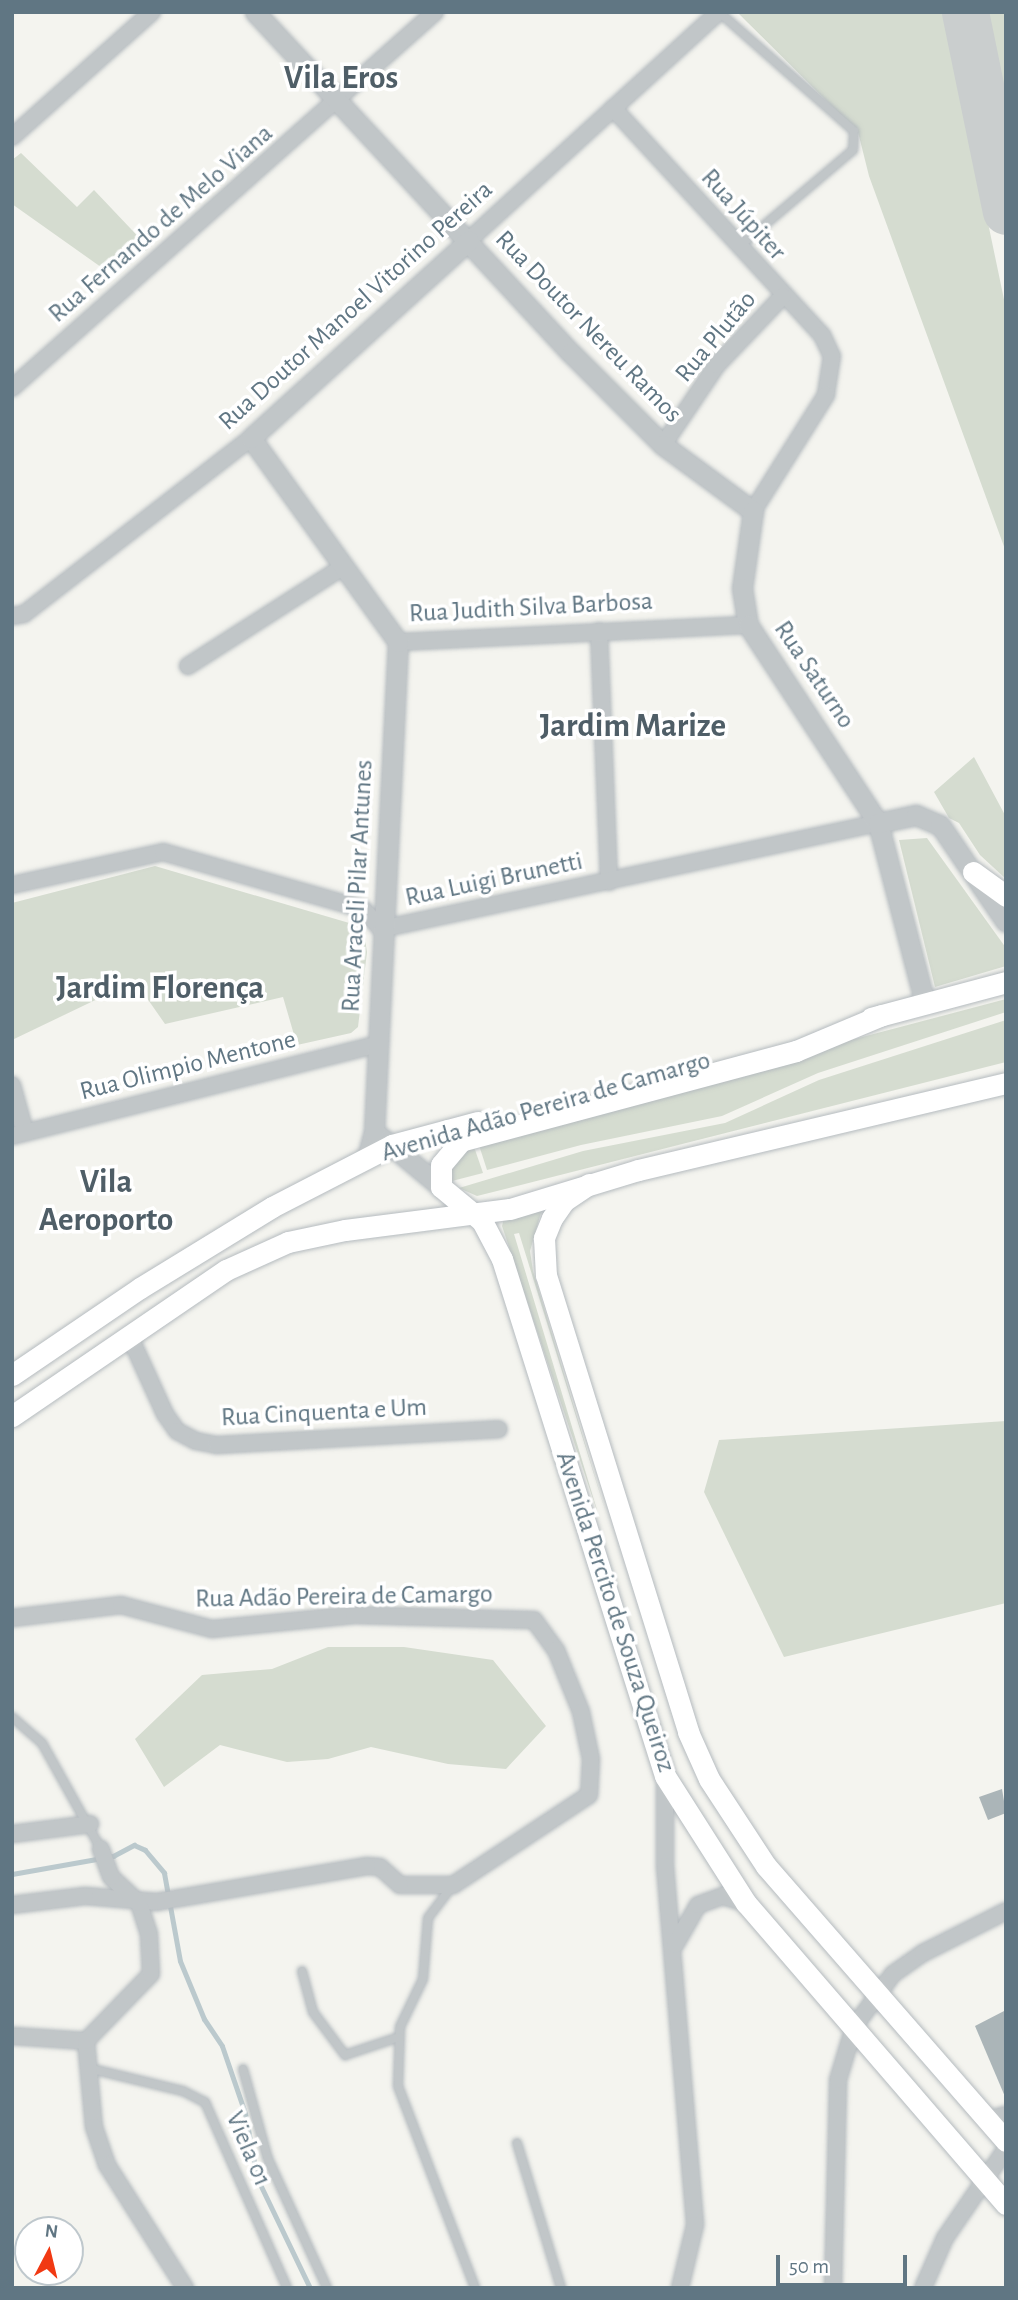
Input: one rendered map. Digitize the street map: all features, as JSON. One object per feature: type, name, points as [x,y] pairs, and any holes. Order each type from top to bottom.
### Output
[{"type":"main road","points":[[973,872],[1006,896]]},
{"type":"main road","name":"Avenida Adão Pereira de Camargo","points":[[12,1375],[193,1255],[272,1207],[392,1145],[1003,983]]},
{"type":"main road","points":[[474,1212],[441,1187],[441,1165],[461,1141],[796,1051],[882,1015]]},
{"type":"main road","points":[[823,1127],[878,1105],[1006,1070]]},
{"type":"main road","points":[[12,1416],[226,1270],[288,1242],[433,1218],[510,1209],[589,1184],[1006,1083]]},
{"type":"main road","name":"Avenida Percito de Souza Queiroz","points":[[589,1184],[564,1201],[552,1217],[543,1256],[688,1732],[709,1779],[743,1833],[876,1993],[996,2118],[1006,2141]]},
{"type":"main road","name":"Avenida Percito de Souza Queiroz","points":[[474,1212],[499,1252],[665,1776],[746,1903],[1006,2204]]},
{"type":"main road","points":[[433,1218],[471,1230],[499,1252]]},
{"type":"street","points":[[12,137],[152,12]]},
{"type":"street","name":"Rua Doutor Nereu Ramos","points":[[255,12],[663,445],[753,511]]},
{"type":"street","name":"Rua Fernando de Melo Viana","points":[[12,388],[435,12]]},
{"type":"street","name":"Rua Doutor Manoel Vitorino Pereira","points":[[12,616],[24,614],[251,438],[719,12]]},
{"type":"street","name":"Rua Júpiter","points":[[613,108],[738,248],[822,335],[832,356]]},
{"type":"street","name":"Rua Plutão","points":[[663,445],[717,365],[783,296]]},
{"type":"street","name":"Rua Saturno","points":[[832,356],[826,396],[753,511],[742,588],[748,625],[878,823],[925,1004]]},
{"type":"street","name":"Rua Judith Silva Barbosa","points":[[251,438],[398,642],[748,625]]},
{"type":"street","points":[[188,666],[343,567]]},
{"type":"street","points":[[599,631],[609,882]]},
{"type":"street","name":"Rua Araceli Pilar Antunes","points":[[359,1163],[368,1154],[374,1132],[381,929],[398,642]]},
{"type":"street","points":[[886,855],[896,826],[916,815],[940,825],[1006,922]]},
{"type":"street","name":"Rua Luigi Brunetti","points":[[12,885],[163,852],[363,909],[381,929],[916,815]]},
{"type":"street","name":"Rua Olimpio Mentone","points":[[19,1134],[377,1044]]},
{"type":"street","points":[[12,1086],[19,1134]]},
{"type":"street","points":[[374,1132],[441,1187]]},
{"type":"street","name":"Rua Cinquenta e Um","points":[[129,1335],[165,1414],[177,1432],[196,1441],[217,1445],[499,1429]]},
{"type":"street","name":"Rua Adão Pereira de Camargo","points":[[12,1618],[121,1605],[212,1629],[354,1615],[534,1620],[556,1650],[581,1712],[591,1759],[589,1795],[453,1885]]},
{"type":"street","points":[[665,1776],[665,1866],[695,2225],[680,2288]]},
{"type":"street","points":[[12,1834],[90,1824]]},
{"type":"street","points":[[101,1849],[111,1877],[139,1903],[149,1934],[151,1974],[86,2041],[86,2068],[94,2127],[107,2165],[185,2288]]},
{"type":"street","points":[[12,1905],[85,1896],[139,1903],[157,1902],[367,1866],[380,1867],[400,1885],[453,1885]]},
{"type":"street","points":[[673,1951],[698,1905],[723,1896],[746,1903]]},
{"type":"street","points":[[834,2288],[838,2080],[854,2026],[876,1993],[893,1975],[923,1953],[1006,1911]]},
{"type":"street","points":[[858,1972],[893,1975]]},
{"type":"street","points":[[12,2036],[86,2041]]},
{"type":"street","points":[[923,2288],[945,2238],[1006,2149]]},
{"type":"lane","points":[[719,12],[854,131],[853,150],[738,248]]},
{"type":"lane","points":[[12,1717],[42,1743],[90,1824],[101,1849]]},
{"type":"lane","points":[[453,1885],[428,1918],[423,1979],[412,1995],[399,2037],[398,2086],[475,2288]]},
{"type":"lane","points":[[302,1971],[313,2012],[345,2055],[399,2037]]},
{"type":"lane","name":"Viela 01","points":[[86,2068],[184,2091],[205,2102],[287,2288]]},
{"type":"lane","points":[[243,2069],[268,2159],[327,2288]]},
{"type":"lane","points":[[517,2143],[561,2288]]},
{"type":"shaded area","points":[[737,12],[944,12],[1006,309],[1006,552],[869,176],[858,132]]},
{"type":"shaded area","points":[[984,12],[1006,12],[1006,117]]},
{"type":"shaded area","points":[[21,153],[77,207],[94,190],[149,248],[115,277],[12,204],[12,160]]},
{"type":"shaded area","points":[[974,757],[1006,817],[1006,879],[980,855],[959,823],[949,818],[934,792]]},
{"type":"shaded area","points":[[927,838],[1006,948],[1006,966],[935,987],[899,840]]},
{"type":"shaded area","points":[[155,866],[356,925],[364,933],[367,952],[358,1027],[351,1033],[297,1045],[283,997],[165,1024],[135,981],[12,1040],[12,903]]},
{"type":"shaded area","points":[[1006,999],[1006,1012],[818,1073],[722,1116],[581,1145],[487,1170],[477,1139]]},
{"type":"shaded area","points":[[1006,1020],[1006,1062],[477,1196],[459,1188],[583,1151],[725,1123],[819,1080]]},
{"type":"shaded area","points":[[472,1141],[483,1173],[452,1181],[451,1158]]},
{"type":"shaded area","points":[[542,1209],[530,1251],[533,1271],[607,1516],[519,1233],[514,1234],[600,1520],[502,1226],[504,1218]]},
{"type":"shaded area","points":[[1006,1421],[1006,1603],[784,1657],[704,1492],[719,1440]]},
{"type":"shaded area","points":[[328,1647],[404,1647],[493,1660],[546,1726],[506,1769],[448,1764],[371,1747],[328,1759],[287,1762],[220,1745],[164,1787],[135,1739],[202,1675],[272,1669]]},
{"type":"building","points":[[1002,1789],[1006,1813],[988,1820],[979,1797]]},
{"type":"building","points":[[1006,2010],[1006,2099],[975,2026]]},
{"type":"waterway","points":[[12,1874],[113,1856],[134,1845],[145,1850],[164,1873],[180,1961],[204,2019],[222,2046],[245,2113],[257,2178],[310,2288]]},
{"type":"taxiway","points":[[965,12],[1006,211]]},
{"type":"district","name":"Vila Eros","points":[[341,79]]},
{"type":"district","name":"Jardim Marize","points":[[633,727]]},
{"type":"district","name":"Jardim Florença","points":[[160,989]]},
{"type":"district","name":"Vila Aeroporto","points":[[106,1202]]}]
